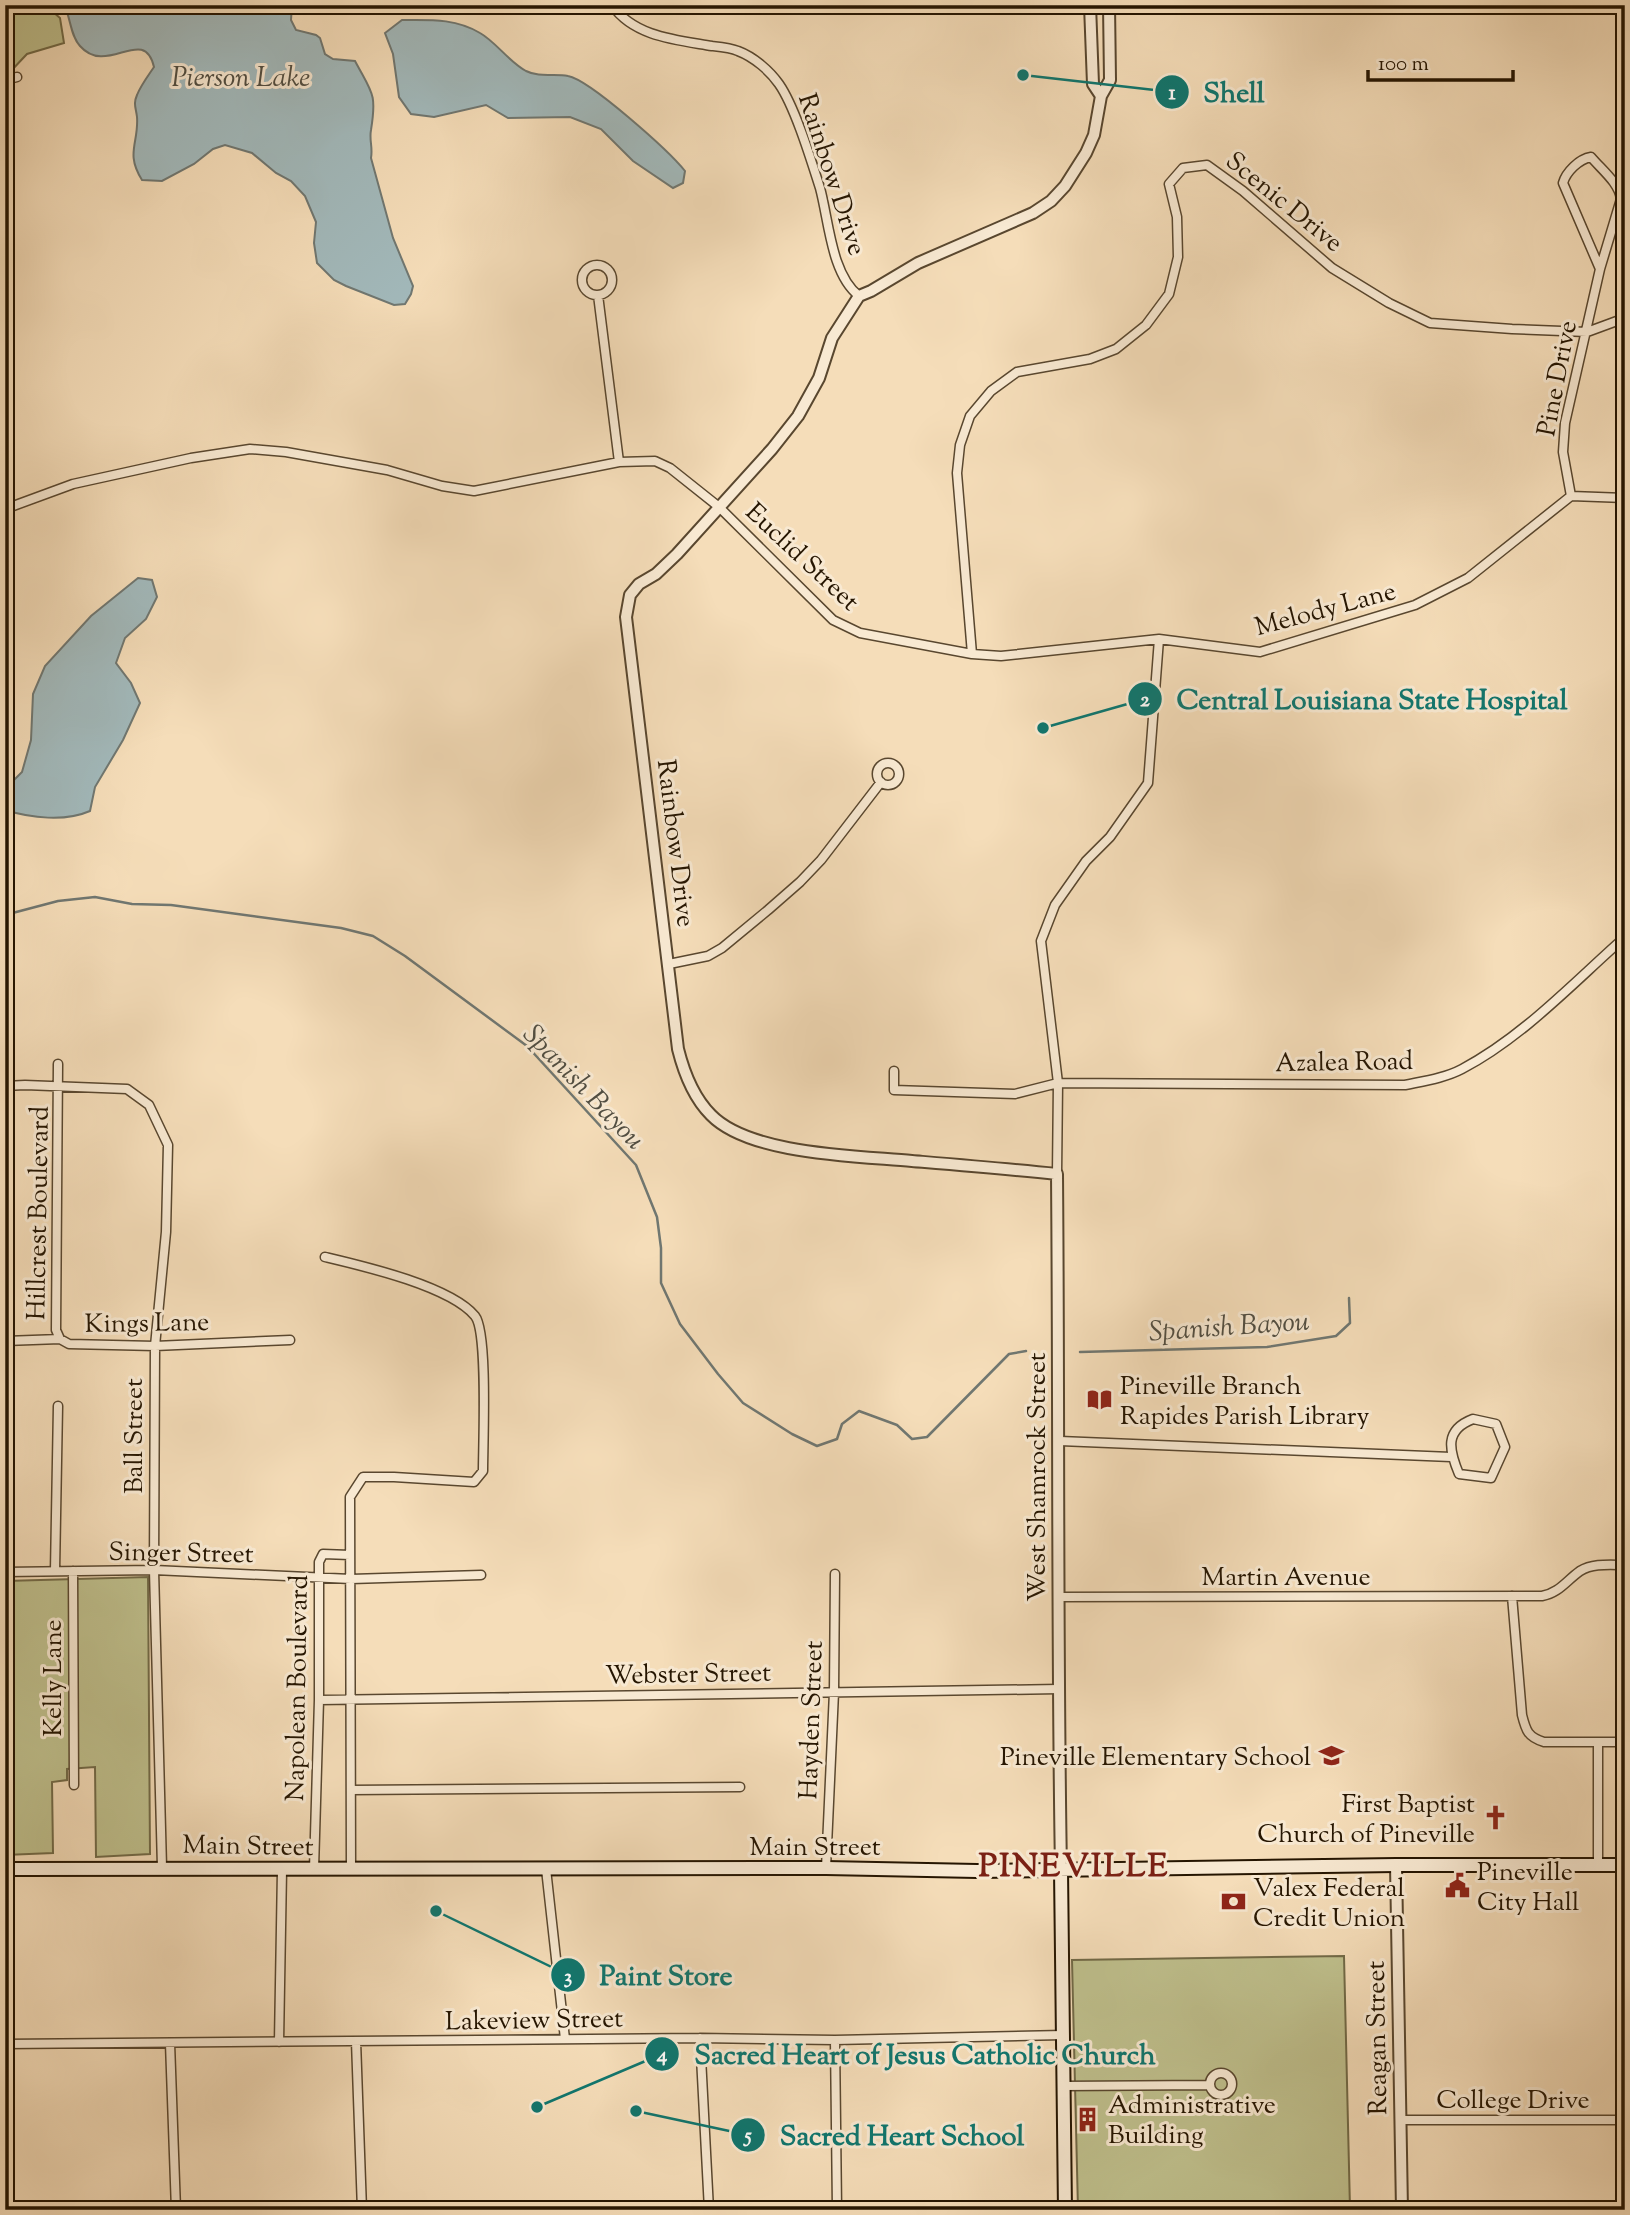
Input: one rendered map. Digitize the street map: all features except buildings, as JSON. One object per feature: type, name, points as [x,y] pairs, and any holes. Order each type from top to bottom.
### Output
[{"type":"main road","name":"Main Street","points":[[5,1869],[162,1867],[282,1870],[1061,1870],[1625,1865]]},
{"type":"main road","points":[[1061,1870],[1065,2210]]},
{"type":"street","name":"Rainbow Drive","points":[[612,5],[620,16],[638,28],[668,38],[738,50],[753,59],[779,84],[789,102],[820,188],[838,263],[848,288],[859,296]]},
{"type":"street","name":"Rainbow Drive","points":[[1090,5],[1093,84],[1101,96]]},
{"type":"street","name":"Rainbow Drive","points":[[1057,1174],[802,1151],[760,1142],[712,1117],[696,1096],[685,1074],[678,1049],[626,617],[630,595],[639,584],[670,561],[772,449],[798,416],[818,378],[832,338],[859,296],[871,292],[918,263],[1015,222],[1051,201],[1065,186],[1094,135],[1101,96],[1110,80],[1108,5]]},
{"type":"street","points":[[5,80],[17,77]]},
{"type":"street","name":"Pine Drive","points":[[1571,496],[1563,452],[1565,423],[1600,269],[1621,199],[1620,190],[1591,158],[1585,158],[1565,174],[1563,183],[1600,269]]},
{"type":"street","name":"Scenic Drive","points":[[972,654],[957,473],[960,445],[970,416],[991,391],[1017,372],[1090,359],[1116,349],[1146,325],[1169,294],[1178,257],[1177,216],[1169,184],[1183,168],[1207,165],[1243,191],[1332,268],[1389,303],[1430,323],[1512,330],[1587,332],[1625,318]]},
{"type":"street","points":[[598,295],[619,462]]},
{"type":"street","name":"Euclid Street","points":[[5,509],[73,484],[178,460],[250,449],[286,452],[387,470],[442,486],[474,491],[619,462],[656,461],[670,468],[719,507],[832,620],[860,633],[972,654]]},
{"type":"street","points":[[1571,496],[1625,498]]},
{"type":"street","name":"Melody Lane","points":[[972,654],[1001,656],[1159,639],[1261,652],[1415,605],[1468,578],[1571,496]]},
{"type":"street","name":"West Shamrock Street","points":[[1061,1870],[1058,1083],[1041,941],[1055,905],[1086,861],[1118,827],[1147,783],[1159,639]]},
{"type":"street","points":[[669,964],[708,956],[722,948],[768,910],[821,860],[881,782]]},
{"type":"street","name":"Azalea Road","points":[[894,1071],[894,1090],[1015,1094],[1058,1083],[1405,1085],[1460,1070],[1517,1032],[1625,937]]},
{"type":"street","name":"Hillcrest Boulevard","points":[[58,1064],[60,1086],[55,1330],[61,1339]]},
{"type":"street","name":"Hillcrest Boulevard","points":[[5,1086],[60,1086]]},
{"type":"street","name":"Ball Street","points":[[60,1086],[127,1088],[149,1105],[169,1145],[166,1231],[155,1346],[154,1570],[162,1867]]},
{"type":"street","points":[[325,1257],[406,1278],[457,1301],[476,1317],[482,1339],[483,1471],[474,1482],[394,1477],[363,1478],[350,1497],[350,1555]]},
{"type":"street","name":"Kings Lane","points":[[5,1341],[61,1339],[69,1344],[155,1346],[290,1340]]},
{"type":"street","points":[[55,1571],[58,1406]]},
{"type":"street","points":[[1473,1419],[1496,1424],[1505,1447],[1491,1478],[1459,1474],[1451,1457],[1453,1432],[1459,1424],[1473,1419]]},
{"type":"street","points":[[1060,1441],[1451,1457]]},
{"type":"street","name":"Napolean Boulevard","points":[[314,1869],[319,1700],[318,1577],[319,1562],[323,1554],[350,1555],[351,1868]]},
{"type":"street","name":"Martin Avenue","points":[[1059,1597],[1542,1596],[1554,1594],[1582,1570],[1596,1565],[1625,1565]]},
{"type":"street","name":"Singer Street","points":[[5,1572],[154,1570],[351,1579],[481,1576]]},
{"type":"street","name":"Kelly Lane","points":[[72,1571],[74,1785]]},
{"type":"street","name":"Hayden Street","points":[[826,1868],[834,1692],[835,1574]]},
{"type":"street","points":[[1512,1596],[1522,1716],[1527,1733],[1544,1742],[1625,1742]]},
{"type":"street","name":"Webster Street","points":[[319,1700],[1059,1689]]},
{"type":"street","points":[[1598,1742],[1598,1865]]},
{"type":"street","points":[[351,1790],[740,1787]]},
{"type":"street","name":"Reagan Street","points":[[1396,1865],[1402,2210]]},
{"type":"street","points":[[279,2042],[282,1870]]},
{"type":"street","points":[[546,1870],[565,2039]]},
{"type":"street","name":"Lakeview Street","points":[[5,2044],[699,2038],[835,2040],[1063,2035]]},
{"type":"street","points":[[699,2038],[709,2210]]},
{"type":"street","points":[[835,2040],[837,2210]]},
{"type":"street","points":[[356,2041],[362,2210]]},
{"type":"street","points":[[170,2043],[176,2210]]},
{"type":"street","points":[[1063,2086],[1210,2085]]},
{"type":"street","name":"College Drive","points":[[1401,2120],[1625,2120]]},
{"type":"green space","points":[[5,5],[45,5],[60,18],[64,43],[27,54],[5,74]]},
{"type":"green space","points":[[148,1577],[150,1854],[96,1857],[95,1767],[67,1769],[67,1780],[52,1782],[53,1853],[5,1855],[5,1581]]},
{"type":"green space","points":[[1344,1956],[1350,2209],[1078,2210],[1072,1960]]},
{"type":"water","name":"Pierson Lake","points":[[64,5],[292,5],[291,20],[296,30],[320,38],[325,54],[333,59],[355,61],[372,94],[371,158],[393,238],[413,286],[405,304],[394,305],[334,280],[317,263],[314,243],[316,222],[305,196],[291,181],[276,173],[252,153],[225,145],[213,149],[194,164],[162,181],[142,180],[133,155],[137,126],[135,104],[140,88],[154,67],[149,55],[142,50],[102,56],[91,54],[77,42]]},
{"type":"water","points":[[402,20],[442,21],[471,28],[486,37],[526,71],[568,76],[579,80],[663,148],[685,171],[683,183],[673,188],[633,161],[601,129],[570,117],[508,118],[486,105],[434,117],[411,114],[399,97],[393,54],[385,33]]},
{"type":"water","points":[[138,578],[152,580],[157,597],[146,619],[125,638],[116,663],[131,683],[140,703],[123,740],[95,787],[90,811],[70,817],[48,818],[5,810],[5,789],[22,772],[31,740],[33,694],[45,666],[91,616]]},
{"type":"waterway","name":"Spanish Bayou","points":[[5,915],[58,901],[95,897],[132,904],[171,905],[341,928],[373,936],[405,956],[527,1046],[636,1165],[657,1217],[661,1248],[661,1283],[680,1324],[743,1403],[792,1434],[817,1446],[837,1439],[842,1424],[859,1411],[897,1425],[912,1439],[927,1437],[1009,1354],[1026,1351]]},
{"type":"waterway","name":"Spanish Bayou","points":[[1080,1352],[1267,1347],[1336,1336],[1350,1323],[1349,1298]]},
{"type":"place","name":"Shell","points":[[1023,75]]},
{"type":"place","name":"Central Louisiana State Hospital","points":[[1043,728]]},
{"type":"place","name":"Pineville Branch Rapides Parish Library","points":[[1100,1400]]},
{"type":"place","name":"Pineville Elementary School","points":[[1331,1756]]},
{"type":"place","name":"First Baptist Church of Pineville","points":[[1495,1818]]},
{"type":"place","name":"Pineville City Hall","points":[[1457,1886]]},
{"type":"place","name":"Valex Federal Credit Union","points":[[1233,1902]]},
{"type":"place","name":"Paint Store","points":[[436,1911]]},
{"type":"place","name":"Sacred Heart of Jesus Catholic Church","points":[[537,2107]]},
{"type":"place","name":"Sacred Heart School","points":[[636,2111]]},
{"type":"place","name":"Administrative Building","points":[[1088,2119]]},
{"type":"district","name":"PINEVILLE","points":[[1074,1864]]}]
